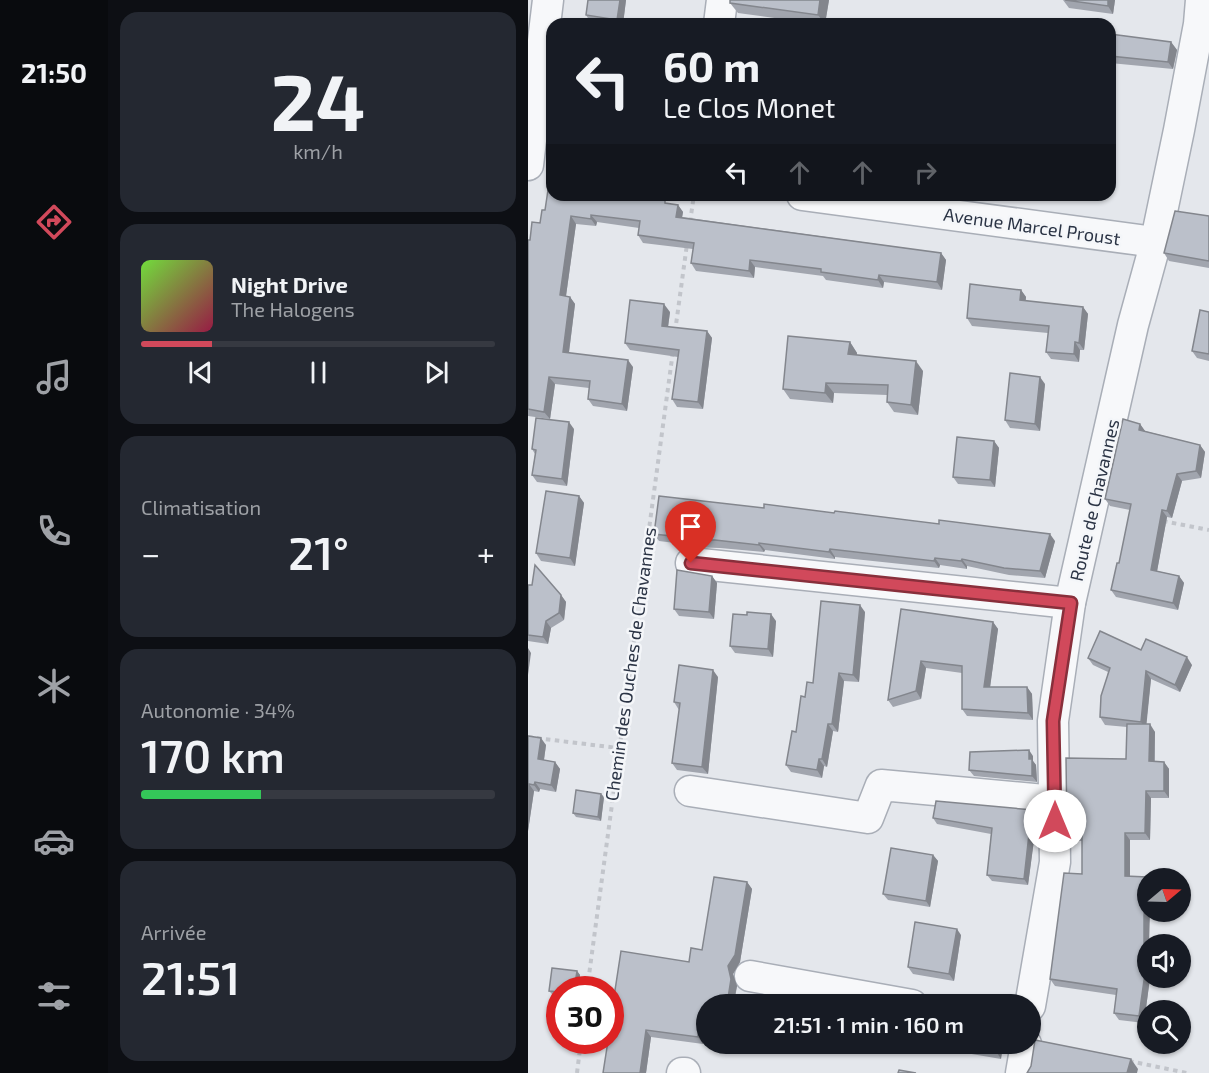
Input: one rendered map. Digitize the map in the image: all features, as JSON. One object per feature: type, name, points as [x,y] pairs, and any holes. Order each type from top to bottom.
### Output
[{"type":"street","points":[[546,18],[548,0]]},
{"type":"street","points":[[720,18],[722,0]]},
{"type":"street","name":"Route de Chavannes","points":[[1032,994],[1055,862],[1053,721],[1071,603],[1133,325],[1155,245],[1179,130],[1201,0]]},
{"type":"street","points":[[534,160],[546,23]]},
{"type":"street","name":"Avenue Marcel Proust","points":[[847,201],[1140,240],[1155,245]]},
{"type":"street","points":[[691,563],[1071,603]]},
{"type":"street","points":[[690,791],[868,818],[881,785],[1055,801]]},
{"type":"street","points":[[750,976],[851,994]]},
{"type":"street","points":[[1021,1073],[1024,1054]]},
{"type":"path","points":[[689,230],[693,201]]},
{"type":"path","points":[[675,336],[688,242]]},
{"type":"path","name":"Chemin des Ouches de Chavannes","points":[[589,976],[673,348]]},
{"type":"path","points":[[1163,521],[1209,530]]},
{"type":"path","points":[[528,736],[618,748]]},
{"type":"path","points":[[577,1073],[579,1054]]},
{"type":"path","points":[[1120,1059],[1186,1073]]},
{"type":"building","points":[[588,0],[620,0],[617,18],[586,15]]},
{"type":"building","points":[[730,0],[820,0],[818,15],[730,3]]},
{"type":"building","points":[[1065,0],[1108,0],[1108,6]]},
{"type":"building","points":[[1116,35],[1171,42],[1168,62],[1116,57]]},
{"type":"building","points":[[546,201],[665,201],[665,203],[678,205],[676,217],[941,253],[937,282],[879,275],[878,280],[821,272],[821,269],[750,260],[749,271],[691,263],[694,243],[638,235],[640,221],[591,215],[591,219],[571,216],[560,295],[570,297],[563,352],[628,360],[622,404],[588,399],[590,381],[549,377],[544,412],[528,409],[528,240],[530,240],[532,222],[540,223],[542,210],[545,210]]},
{"type":"building","points":[[1175,211],[1209,216],[1209,261],[1164,253]]},
{"type":"building","points":[[970,284],[1021,290],[1020,300],[1083,307],[1079,343],[1075,342],[1074,354],[1046,352],[1049,326],[967,318]]},
{"type":"building","points":[[630,300],[664,304],[662,326],[707,331],[698,402],[672,399],[679,350],[625,343]]},
{"type":"building","points":[[1200,310],[1209,312],[1209,354],[1192,351]]},
{"type":"building","points":[[788,336],[850,342],[848,354],[916,361],[911,405],[887,402],[888,385],[826,383],[825,393],[783,389]]},
{"type":"building","points":[[1010,373],[1040,377],[1035,424],[1005,420]]},
{"type":"building","points":[[536,418],[569,422],[562,479],[532,475],[536,450],[532,449]]},
{"type":"building","points":[[1123,419],[1140,424],[1139,430],[1200,445],[1196,471],[1177,474],[1167,511],[1162,510],[1151,570],[1179,576],[1173,603],[1111,590],[1131,504],[1105,499]]},
{"type":"building","points":[[957,437],[994,441],[990,480],[953,477]]},
{"type":"building","points":[[546,491],[579,496],[570,558],[536,553]]},
{"type":"building","points":[[659,496],[764,508],[764,504],[834,513],[835,511],[939,524],[939,520],[1050,534],[1040,571],[1004,568],[962,559],[961,561],[935,558],[934,561],[759,543],[759,545],[715,540],[680,540],[680,537],[654,534]]},
{"type":"building","points":[[535,565],[561,595],[559,613],[546,621],[543,637],[528,635],[528,585],[532,585]]},
{"type":"building","points":[[677,570],[712,576],[709,612],[674,609]]},
{"type":"building","points":[[821,601],[860,605],[853,675],[839,673],[832,724],[828,724],[822,759],[819,759],[817,770],[786,765],[792,731],[796,732],[801,696],[805,697],[807,682],[813,683]]},
{"type":"building","points":[[901,609],[993,622],[984,687],[1027,687],[1028,713],[962,709],[962,666],[921,661],[916,691],[888,700]]},
{"type":"building","points":[[747,612],[771,614],[768,649],[730,646],[733,614],[747,615]]},
{"type":"building","points":[[1100,631],[1141,650],[1146,639],[1187,657],[1175,685],[1146,671],[1141,722],[1100,717],[1101,696],[1110,668],[1088,658]]},
{"type":"building","points":[[679,665],[713,670],[702,767],[672,763],[680,703],[674,702]]},
{"type":"building","points":[[1127,724],[1150,724],[1149,761],[1164,762],[1164,791],[1146,791],[1145,833],[1125,833],[1125,876],[1137,877],[1137,922],[1144,922],[1144,934],[1137,934],[1137,988],[1143,988],[1141,1000],[1137,1000],[1137,1016],[1114,1013],[1117,989],[1050,979],[1064,873],[1082,874],[1082,834],[1067,834],[1066,758],[1126,759]]},
{"type":"building","points":[[528,736],[541,738],[538,759],[555,762],[551,785],[535,782],[534,785],[529,784],[528,792]]},
{"type":"building","points":[[1029,750],[1029,759],[1032,759],[1032,776],[969,770],[970,752]]},
{"type":"building","points":[[576,790],[601,794],[598,817],[573,813]]},
{"type":"building","points":[[936,801],[1033,810],[1033,834],[1029,834],[1024,879],[987,875],[992,828],[933,818]]},
{"type":"building","points":[[891,848],[933,855],[926,901],[883,894]]},
{"type":"building","points":[[714,877],[747,882],[735,955],[728,966],[731,979],[729,994],[696,994],[696,1037],[646,1030],[640,1073],[603,1073],[606,1054],[624,1054],[624,976],[617,976],[621,951],[689,962],[691,948],[702,950]]},
{"type":"building","points":[[915,922],[957,929],[949,974],[908,967]]},
{"type":"building","points":[[552,968],[577,971],[576,976],[551,976]]},
{"type":"building","points":[[1041,1041],[1131,1059],[1127,1073],[1027,1073],[1033,1054],[1041,1054]]},
{"type":"building","points":[[899,1070],[916,1073],[898,1073]]},
{"type":"route","points":[[691,563],[1071,603],[1053,721],[1055,821]]}]
